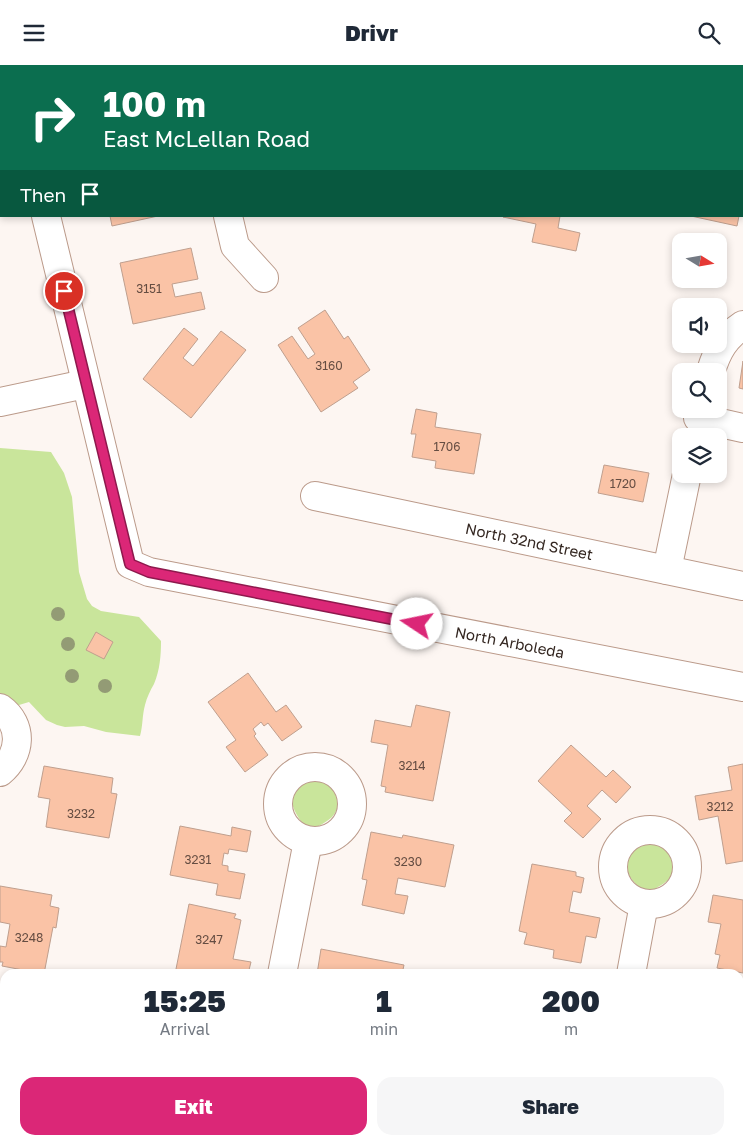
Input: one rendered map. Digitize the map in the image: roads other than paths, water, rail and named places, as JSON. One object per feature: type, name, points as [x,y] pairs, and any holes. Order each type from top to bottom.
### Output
[{"type":"street","points":[[0,402],[85,384],[46,217]]},
{"type":"street","points":[[228,217],[235,247],[264,278]]},
{"type":"street","points":[[714,363],[716,355],[730,333],[743,325]]},
{"type":"street","name":"North Arboleda","points":[[85,384],[130,564],[149,572],[743,687]]},
{"type":"street","points":[[697,421],[743,429]]},
{"type":"street","points":[[668,570],[685,483]]},
{"type":"street","name":"North 32nd Street","points":[[315,496],[743,586]]},
{"type":"street","points":[[0,708],[10,718],[16,729],[17,741],[15,754],[9,765],[0,772]]},
{"type":"street","points":[[283,969],[308,841]]},
{"type":"street","points":[[632,969],[644,904]]}]
